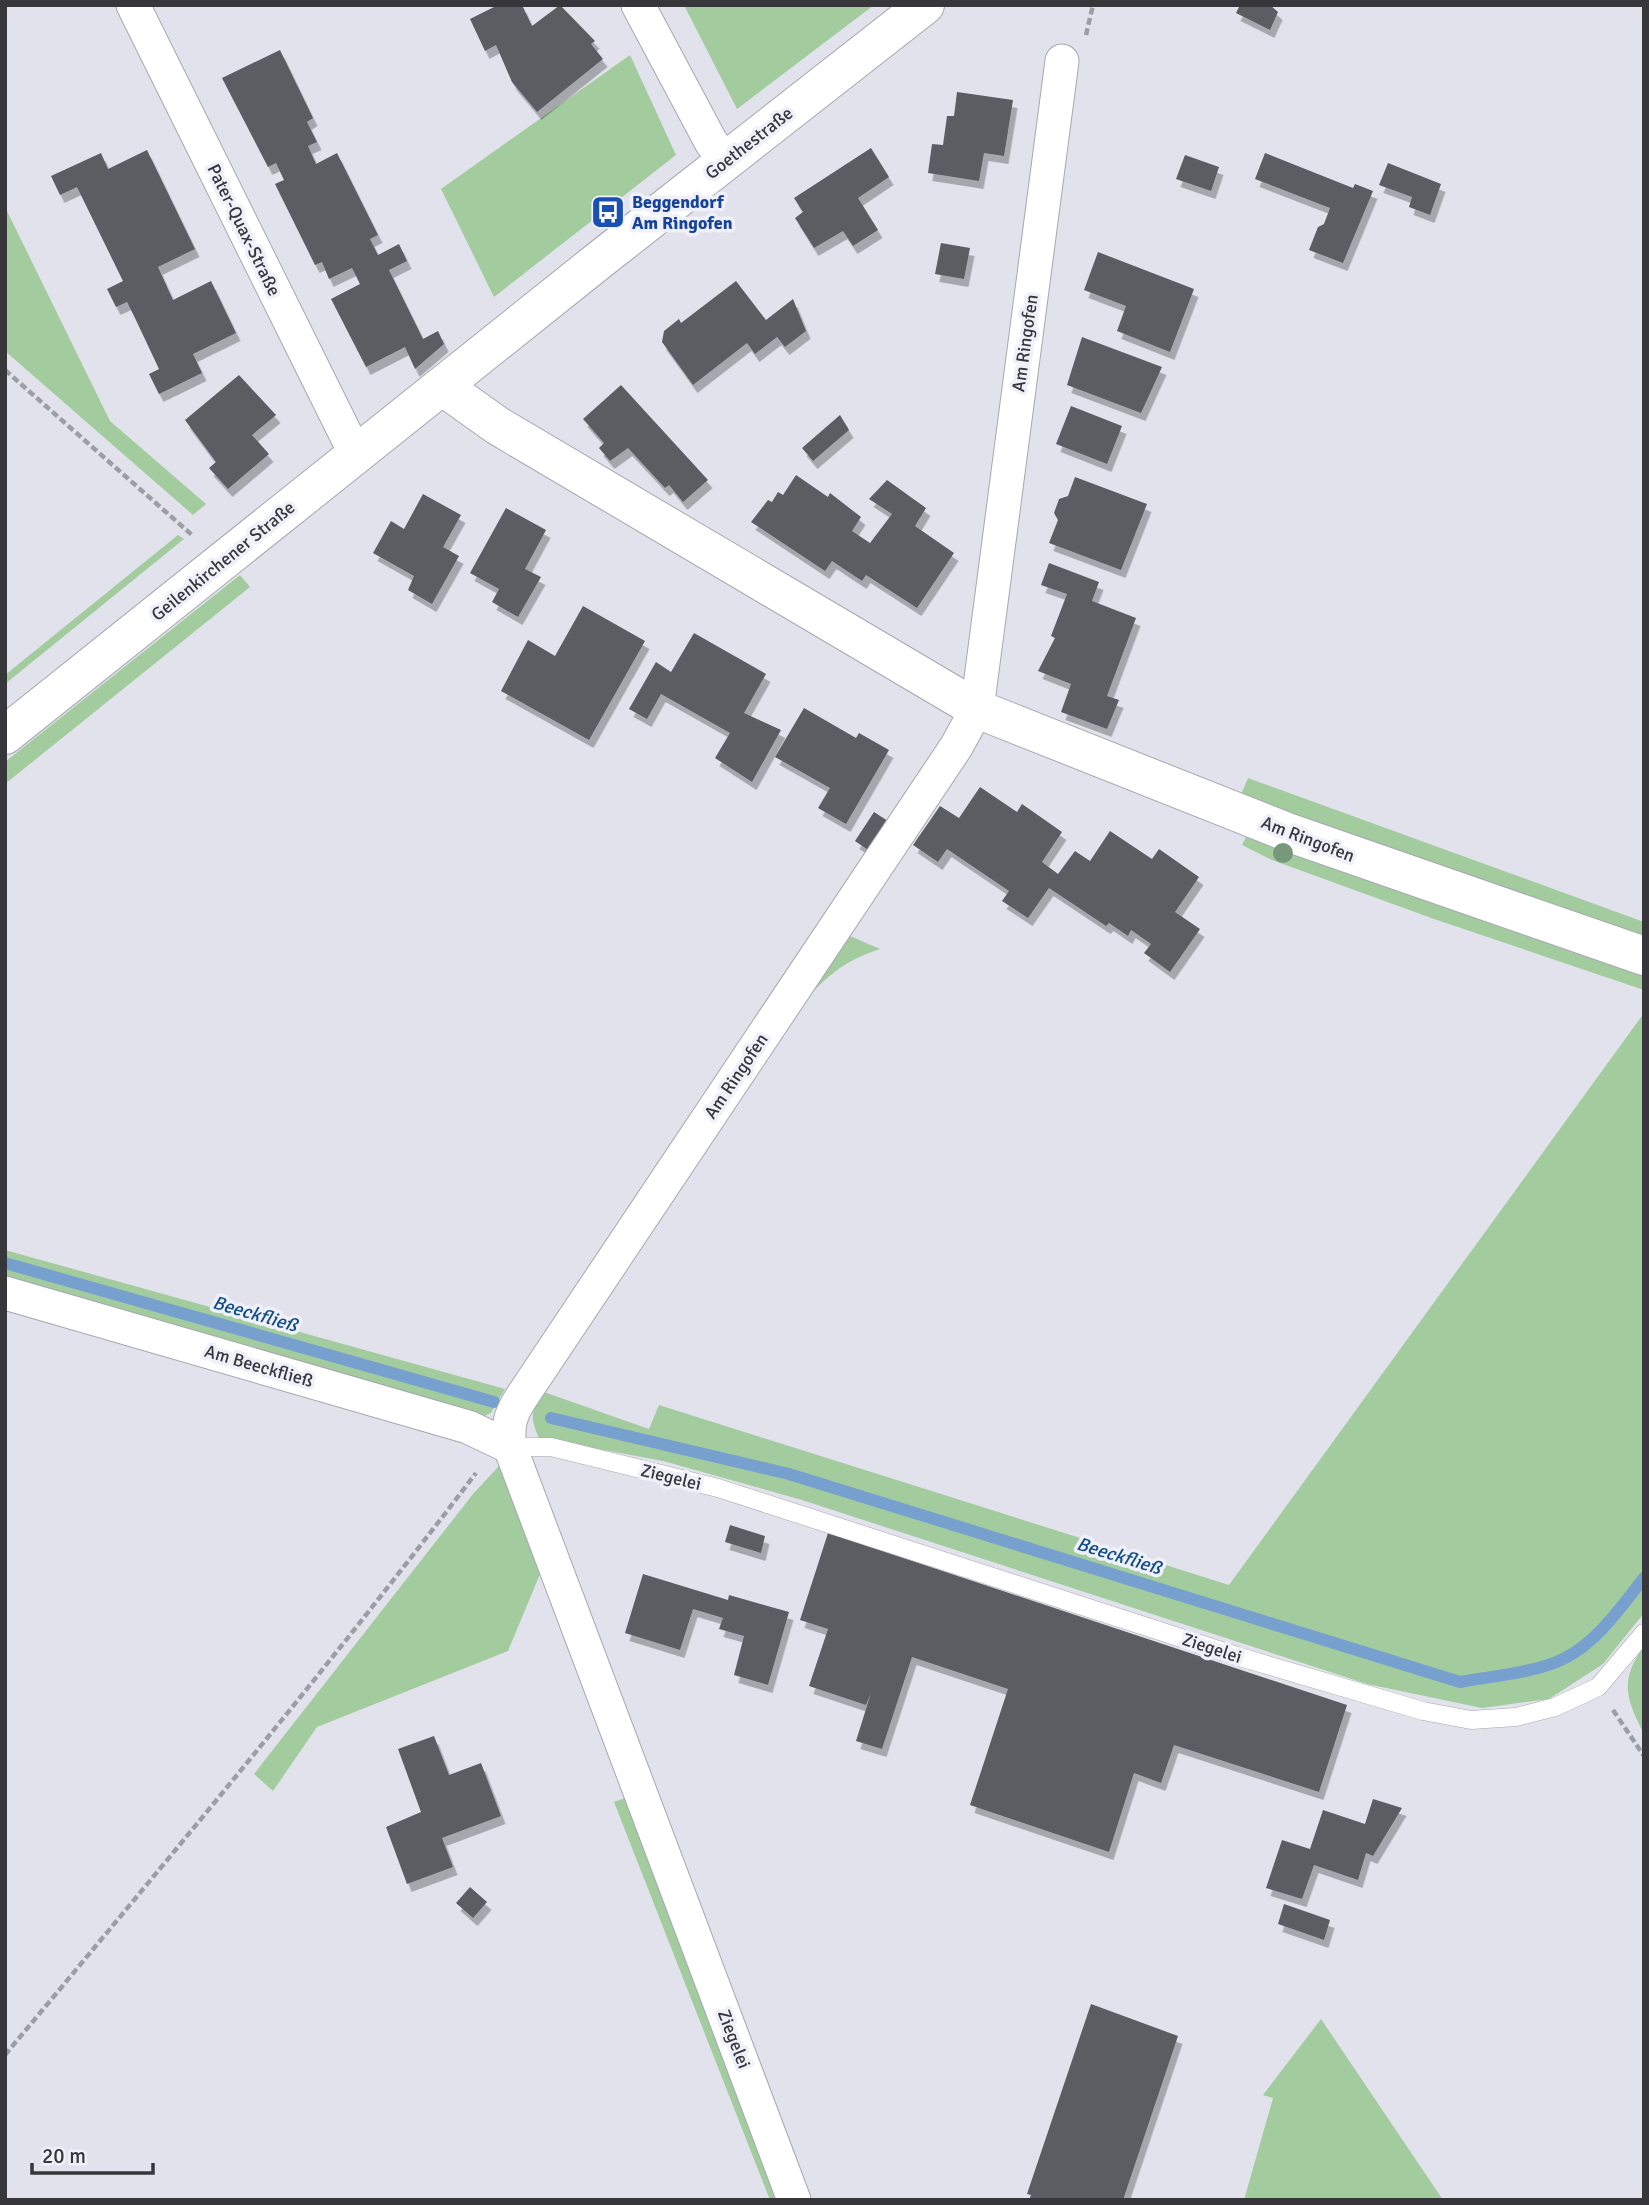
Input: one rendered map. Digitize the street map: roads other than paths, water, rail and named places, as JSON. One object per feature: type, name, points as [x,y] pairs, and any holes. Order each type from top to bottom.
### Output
[{"type":"street","name":"Pater-Quax-Straße","points":[[133,5],[356,455]]},
{"type":"street","points":[[638,5],[711,142],[726,162]]},
{"type":"street","name":"Goethestraße","points":[[442,386],[925,5]]},
{"type":"street","name":"Am Ringofen","points":[[510,1447],[510,1415],[956,747],[977,709],[1062,61]]},
{"type":"street","name":"Geilenkirchener Straße","points":[[5,735],[442,386]]},
{"type":"street","name":"Am Ringofen","points":[[442,386],[498,426],[977,709],[1287,832],[1644,956]]},
{"type":"street","name":"Am Beeckfließ","points":[[5,1293],[468,1427],[510,1447]]},
{"type":"street","name":"Ziegelei","points":[[510,1447],[794,2200]]},
{"type":"lane","name":"Ziegelei","points":[[510,1447],[551,1447],[769,1503],[1240,1657],[1423,1712],[1471,1720],[1516,1717],[1555,1707],[1598,1687],[1644,1633]]},
{"type":"waterway","name":"Beeckfließ","points":[[5,1263],[494,1402]]},
{"type":"waterway","name":"Beeckfließ","points":[[551,1418],[789,1474],[1460,1682],[1528,1671],[1565,1658],[1598,1633],[1644,1578]]},
{"type":"place","name":"Beggendorf Am Ringofen","points":[[608,212]]}]
